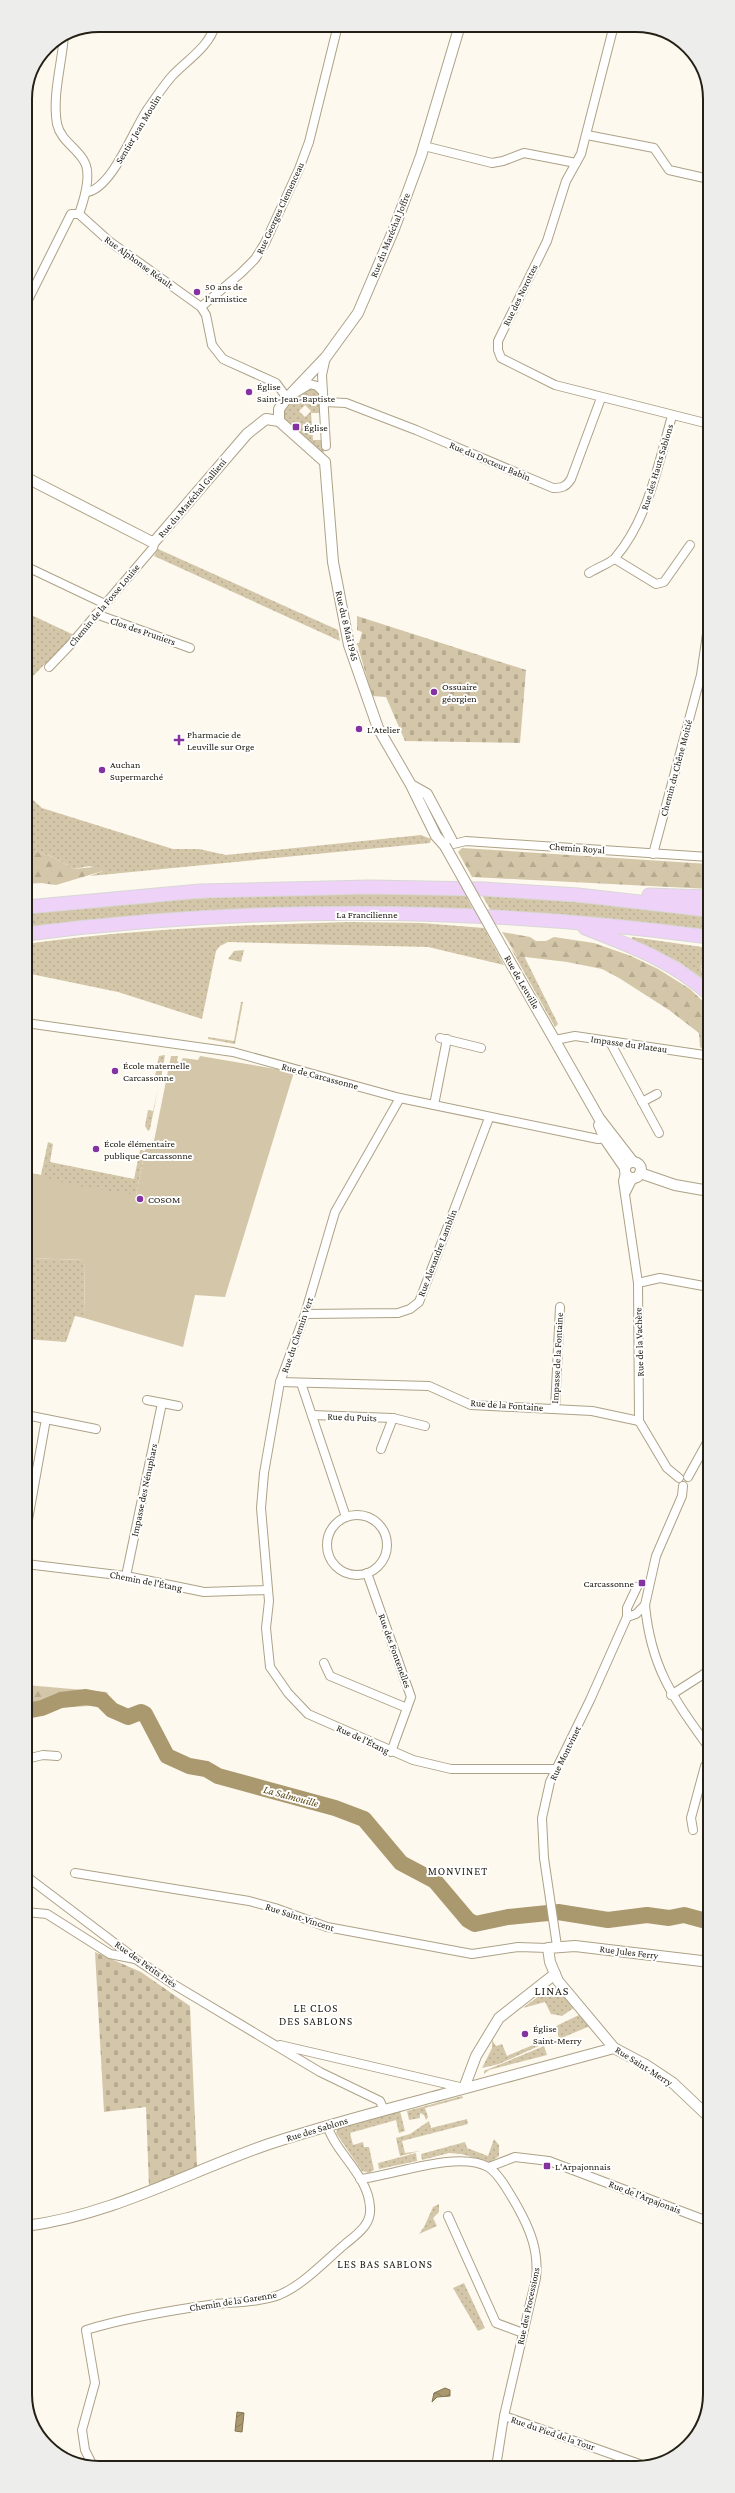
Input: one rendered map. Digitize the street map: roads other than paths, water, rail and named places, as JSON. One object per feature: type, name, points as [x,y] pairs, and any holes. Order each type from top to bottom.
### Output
[{"type":"highway","points":[[32,906],[145,895],[260,888],[419,887],[578,895],[703,909]]},
{"type":"highway","points":[[578,895],[600,893],[703,897]]},
{"type":"highway","name":"La Francilienne","points":[[32,933],[141,922],[303,914],[430,915],[572,922],[703,936]]},
{"type":"highway","points":[[572,922],[653,956],[681,972],[703,989]]},
{"type":"street","name":"Sentier Jean Moulin","points":[[86,188],[94,191],[112,173],[146,111],[172,76],[208,39],[212,32]]},
{"type":"street","name":"Rue Georges Clemenceau","points":[[201,307],[255,259],[265,243],[299,169],[309,142],[336,32]]},
{"type":"street","name":"Rue du Maréchal Joffre","points":[[279,421],[279,409],[287,398],[326,357],[358,313],[394,229],[424,146],[458,32]]},
{"type":"street","name":"Rue des Norottes","points":[[612,32],[587,135],[576,162],[566,180],[547,241],[498,341],[498,350],[501,358],[555,385],[601,398],[703,423]]},
{"type":"street","points":[[32,293],[75,214],[86,188],[84,161],[66,141],[58,124],[56,96],[63,42]]},
{"type":"street","points":[[587,135],[654,148],[669,170],[703,178]]},
{"type":"street","points":[[424,146],[492,163],[503,161],[524,152],[576,162]]},
{"type":"street","name":"Rue Alphonse Réault","points":[[75,214],[109,241],[201,307]]},
{"type":"street","points":[[201,307],[206,315],[212,345],[223,359],[276,384],[287,398],[310,384],[317,386],[323,392]]},
{"type":"street","points":[[326,357],[322,375],[326,446]]},
{"type":"street","name":"Rue du Docteur Babin","points":[[324,402],[346,403],[416,430],[553,488],[561,488],[567,486],[571,479],[601,398]]},
{"type":"street","name":"Rue des Hauts Sablons","points":[[614,559],[644,513],[672,416]]},
{"type":"street","name":"Rue du Maréchal Gallieni","points":[[32,481],[150,541],[155,541],[247,434],[266,419],[279,421]]},
{"type":"street","name":"Rue du 8 Mai 1945","points":[[279,421],[322,457],[327,467],[334,562],[349,645],[378,728],[411,785],[436,836],[445,846]]},
{"type":"street","name":"Chemin de la Fosse Louise","points":[[49,667],[153,548],[155,541]]},
{"type":"street","points":[[589,573],[599,566],[614,559],[656,584],[664,582],[690,545]]},
{"type":"street","points":[[32,569],[105,604]]},
{"type":"street","name":"Clos des Pruniers","points":[[96,614],[190,648]]},
{"type":"street","name":"Chemin du Chêne Moitié","points":[[653,854],[701,675],[703,661]]},
{"type":"street","name":"Chemin Royal","points":[[445,846],[466,841],[703,857]]},
{"type":"street","name":"Rue de Leuville","points":[[445,846],[600,1118],[600,1127],[631,1171]]},
{"type":"street","name":"Rue de Carcassonne","points":[[32,1024],[233,1052],[400,1098],[489,1118],[609,1138]]},
{"type":"street","name":"Impasse du Plateau","points":[[555,1040],[575,1036],[703,1055]]},
{"type":"street","points":[[434,1105],[444,1039],[482,1048]]},
{"type":"street","points":[[610,1042],[659,1133]]},
{"type":"street","points":[[642,1102],[657,1094]]},
{"type":"street","name":"Rue du Chemin Vert","points":[[267,1590],[261,1508],[264,1473],[280,1382],[305,1314],[335,1212],[400,1098]]},
{"type":"street","name":"Rue Alexandre Lamblin","points":[[305,1314],[398,1313],[410,1309],[419,1302],[489,1118]]},
{"type":"street","points":[[631,1171],[675,1185],[703,1190]]},
{"type":"street","name":"Rue de la Vachère","points":[[631,1171],[623,1182],[626,1192],[638,1283],[640,1421],[667,1468],[683,1480]]},
{"type":"street","points":[[638,1283],[660,1278],[703,1286]]},
{"type":"street","name":"Impasse de la Fontaine","points":[[555,1409],[560,1308]]},
{"type":"street","name":"Rue de la Fontaine","points":[[280,1382],[429,1386],[471,1405],[592,1410],[640,1421]]},
{"type":"street","points":[[301,1383],[346,1517]]},
{"type":"street","points":[[147,1400],[178,1406]]},
{"type":"street","name":"Impasse des Nénuphars","points":[[126,1576],[162,1403]]},
{"type":"street","name":"Rue du Puits","points":[[312,1415],[393,1418],[425,1426]]},
{"type":"street","points":[[32,1416],[96,1429]]},
{"type":"street","name":"Rue du Puits","points":[[381,1449],[393,1418]]},
{"type":"street","points":[[32,1497],[46,1419]]},
{"type":"street","points":[[703,1448],[683,1480],[682,1496],[654,1562],[645,1605],[648,1632],[656,1664],[671,1695],[703,1739]]},
{"type":"street","points":[[355,1515],[373,1520],[385,1534],[387,1544],[382,1562],[367,1573],[357,1575],[347,1573],[338,1568],[331,1560],[328,1540],[337,1523],[346,1517],[355,1515]]},
{"type":"street","name":"Chemin de l'Étang","points":[[32,1565],[126,1576],[204,1592],[267,1590]]},
{"type":"street","name":"Rue des Fontenelles","points":[[367,1573],[411,1697],[391,1752]]},
{"type":"street","name":"Rue Montvinet","points":[[553,1947],[555,1925],[544,1858],[542,1818],[550,1782],[590,1700],[627,1617],[627,1608],[637,1587]]},
{"type":"street","name":"Rue de l'Étang","points":[[267,1590],[269,1601],[266,1628],[270,1667],[288,1694],[308,1714],[391,1752],[451,1769],[557,1769]]},
{"type":"street","points":[[627,1617],[636,1614],[645,1605]]},
{"type":"street","points":[[324,1663],[330,1676],[406,1708]]},
{"type":"street","points":[[671,1695],[703,1674]]},
{"type":"street","points":[[32,1758],[43,1755],[57,1756]]},
{"type":"street","points":[[693,1830],[691,1818],[703,1773]]},
{"type":"street","name":"Rue Saint-Vincent","points":[[75,1873],[249,1901],[275,1908],[327,1927],[472,1954],[518,1947],[553,1947]]},
{"type":"street","name":"Rue des Petits Prés","points":[[32,1881],[137,1960],[320,2072],[380,2101],[384,2110]]},
{"type":"street","points":[[32,1913],[46,1914],[110,1954],[137,1960]]},
{"type":"street","name":"Rue Jules Ferry","points":[[553,1947],[575,1946],[703,1961]]},
{"type":"street","name":"Rue Saint-Merry","points":[[553,1947],[550,1962],[558,1981],[579,2009],[614,2048],[646,2064],[672,2082],[703,2111]]},
{"type":"street","points":[[464,2088],[476,2056],[499,2018],[555,1974]]},
{"type":"street","name":"Rue des Petits Prés","points":[[273,2043],[464,2088]]},
{"type":"street","name":"Rue des Sablons","points":[[32,2225],[56,2222],[85,2214],[151,2191],[251,2150],[327,2125],[614,2048]]},
{"type":"street","name":"Chemin de la Garenne","points":[[90,2460],[85,2450],[82,2430],[95,2383],[86,2330],[104,2324],[185,2309],[264,2298],[289,2290],[368,2222],[370,2206],[360,2179],[330,2135],[327,2125]]},
{"type":"street","name":"Rue de l'Arpajonais","points":[[489,2167],[515,2157],[549,2161],[703,2219]]},
{"type":"street","points":[[360,2179],[454,2160],[489,2167]]},
{"type":"street","name":"Rue des Processions","points":[[489,2167],[507,2189],[529,2228],[536,2247],[538,2265],[504,2416],[497,2461]]},
{"type":"street","points":[[448,2216],[496,2323],[523,2333]]},
{"type":"street","name":"Rue du Pied de la Tour","points":[[504,2416],[634,2461]]},
{"type":"water","points":[[445,2388],[450,2390],[450,2396],[437,2397],[432,2402],[434,2393]]},
{"type":"water","points":[[237,2412],[244,2413],[242,2432],[235,2431]]},
{"type":"waterway","name":"La Salmouille","points":[[32,1710],[42,1708],[61,1700],[86,1697],[102,1700],[112,1710],[128,1717],[141,1712],[145,1714],[167,1756],[189,1766],[206,1769],[218,1776],[335,1808],[364,1819],[401,1863],[435,1881],[468,1920],[475,1924],[508,1917],[548,1913]]},
{"type":"waterway","name":"La Salmouille","points":[[558,1912],[608,1920],[647,1915],[669,1918],[684,1915],[703,1920]]},
{"type":"place","name":"50 ans de l'armistice","points":[[197,292]]},
{"type":"place","name":"Église Saint-Jean-Baptiste","points":[[249,392]]},
{"type":"place","name":"Église","points":[[296,427]]},
{"type":"place","name":"Ossuaire géorgien","points":[[434,692]]},
{"type":"place","name":"L’Atelier","points":[[359,729]]},
{"type":"place","name":"Pharmacie de Leuville sur Orge","points":[[179,740]]},
{"type":"place","name":"Auchan Supermarché","points":[[102,770]]},
{"type":"place","name":"École maternelle Carcassonne","points":[[115,1071]]},
{"type":"place","name":"École élémentaire publique Carcassonne","points":[[96,1149]]},
{"type":"place","name":"COSOM","points":[[140,1199]]},
{"type":"place","name":"Carcassonne","points":[[642,1583]]},
{"type":"place","name":"Église Saint-Merry","points":[[525,2034]]},
{"type":"place","name":"L'Arpajonnais","points":[[547,2166]]},
{"type":"district","name":"MONVINET","points":[[458,1871]]},
{"type":"district","name":"LINAS","points":[[552,1991]]},
{"type":"district","name":"LE CLOS DES SABLONS","points":[[316,2014]]},
{"type":"district","name":"LES BAS SABLONS","points":[[385,2264]]}]
